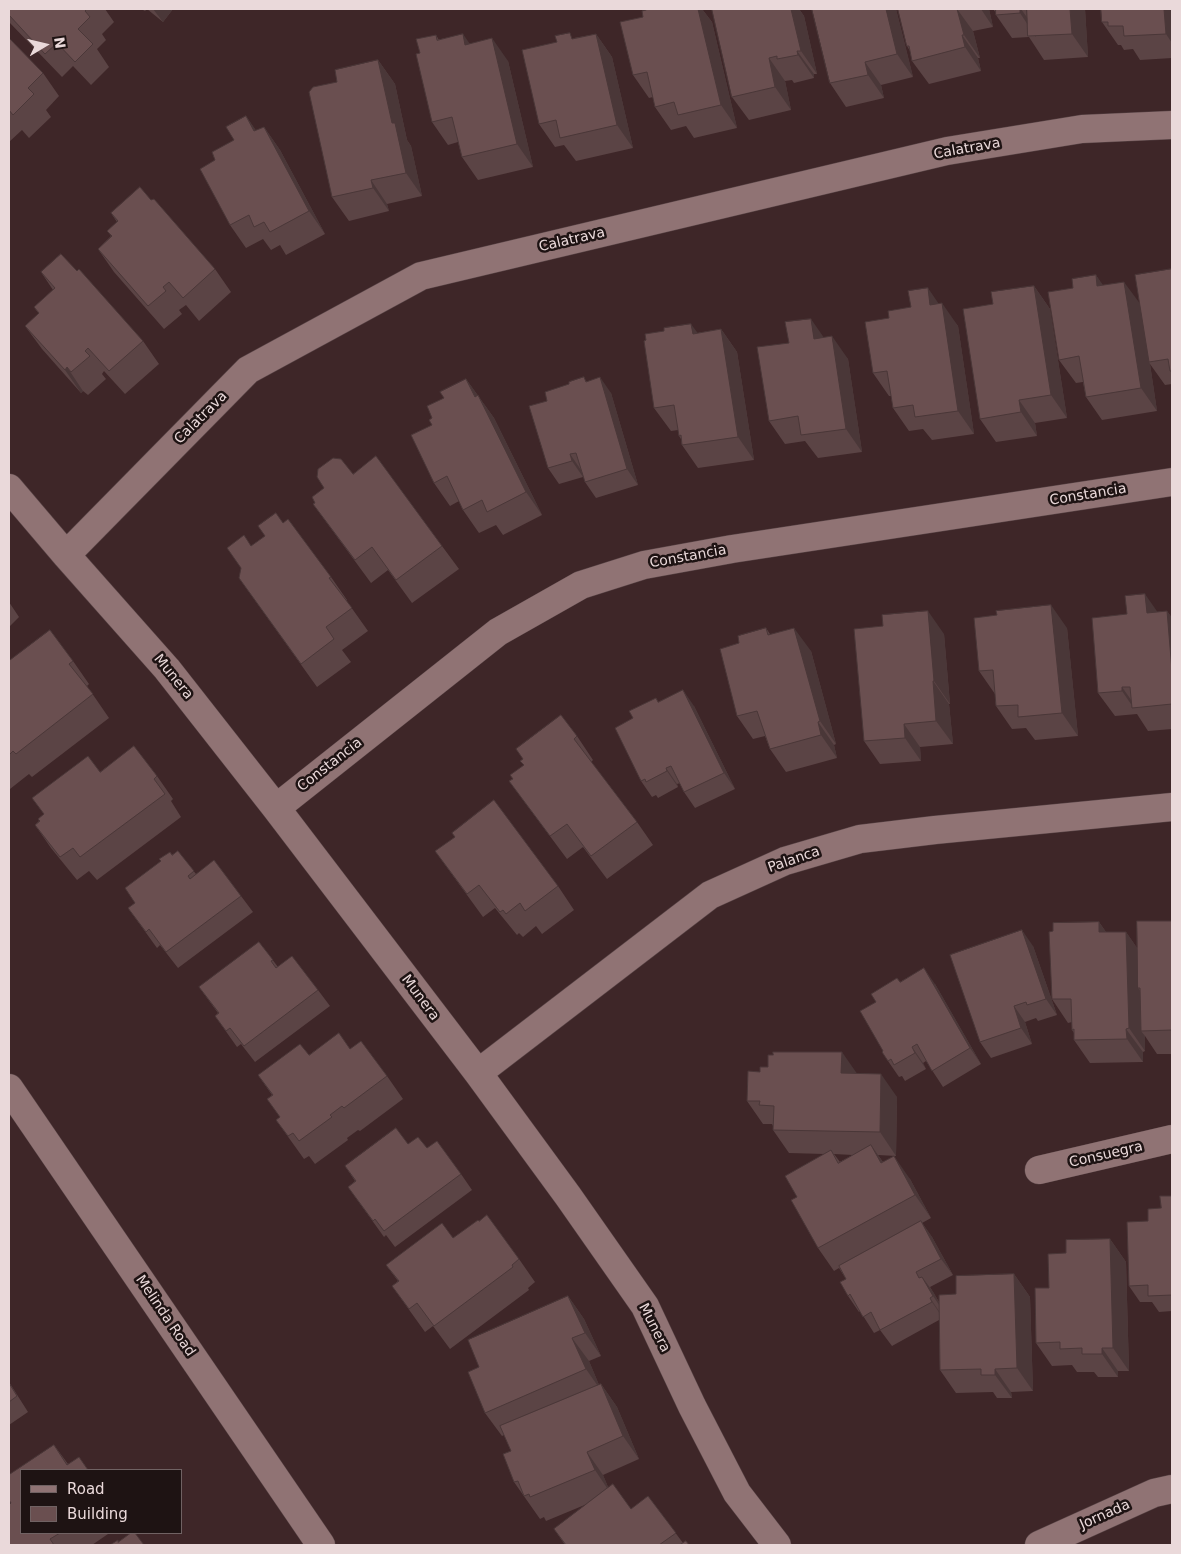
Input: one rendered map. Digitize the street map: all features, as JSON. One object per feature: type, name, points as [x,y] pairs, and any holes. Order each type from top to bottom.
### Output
[{"type":"street","name":"Calatrava","points":[[66,555],[248,370],[421,276],[947,151],[1082,129],[1172,125]]},
{"type":"street","name":"Constancia","points":[[276,808],[498,632],[581,586],[644,565],[732,549],[1172,482]]},
{"type":"street","name":"Munera","points":[[9,488],[167,669],[276,808],[478,1073],[568,1196],[645,1306],[692,1406],[737,1493],[776,1545]]},
{"type":"street","name":"Palanca","points":[[478,1073],[710,895],[785,860],[860,840],[935,830],[1172,806]]},
{"type":"street","name":"Melinda Road","points":[[9,1088],[321,1545]]},
{"type":"street","name":"Consuegra","points":[[1039,1170],[1172,1140]]},
{"type":"street","name":"Jornada","points":[[1039,1545],[1154,1493],[1172,1489]]},
{"type":"building","points":[[9,9],[87,9],[85,11],[90,17],[78,29],[93,44],[75,62],[57,43],[45,54],[9,15]]},
{"type":"building","points":[[646,9],[698,9],[721,105],[678,115],[674,102],[655,107],[647,72],[633,75],[620,22],[643,17],[642,11]]},
{"type":"building","points":[[712,9],[791,9],[801,51],[797,51],[798,55],[777,59],[777,56],[769,58],[775,87],[732,97]]},
{"type":"building","points":[[812,9],[886,9],[897,54],[865,62],[868,75],[830,83]]},
{"type":"building","points":[[898,9],[957,9],[965,47],[912,61]]},
{"type":"building","points":[[996,9],[1020,9],[1020,13],[996,15]]},
{"type":"building","points":[[1027,9],[1070,9],[1072,34],[1028,36]]},
{"type":"building","points":[[1101,9],[1164,9],[1166,34],[1124,36],[1123,26],[1108,26],[1108,22],[1102,22]]},
{"type":"building","points":[[570,33],[572,39],[596,34],[617,125],[560,138],[556,120],[539,124],[522,50],[557,42],[555,36]]},
{"type":"building","points":[[463,34],[465,45],[492,38],[517,144],[462,157],[452,117],[432,122],[416,54],[420,53],[416,39],[436,35],[437,40]]},
{"type":"building","points":[[9,38],[43,73],[28,88],[34,94],[13,115],[9,110]]},
{"type":"building","points":[[378,60],[392,123],[395,123],[406,173],[371,180],[373,188],[332,197],[309,92],[313,87],[337,82],[335,70]]},
{"type":"building","points":[[246,116],[254,131],[264,127],[309,211],[270,232],[264,222],[254,227],[249,215],[230,225],[200,169],[215,160],[212,152],[234,140],[226,127]]},
{"type":"building","points":[[140,187],[151,200],[154,199],[215,269],[183,298],[169,282],[163,287],[166,291],[148,306],[98,249],[112,236],[107,231],[118,221],[111,213]]},
{"type":"building","points":[[61,254],[77,271],[79,269],[143,341],[109,371],[88,348],[85,351],[90,356],[71,372],[67,367],[65,370],[25,326],[39,313],[34,307],[55,288],[41,272]]},
{"type":"building","points":[[1172,269],[1172,371],[1170,371],[1168,359],[1149,362],[1135,275]]},
{"type":"building","points":[[1096,275],[1097,286],[1124,282],[1141,388],[1086,397],[1079,356],[1059,360],[1048,292],[1073,288],[1072,279]]},
{"type":"building","points":[[1034,286],[1051,395],[1019,400],[1021,412],[980,419],[963,309],[993,304],[991,292]]},
{"type":"building","points":[[928,288],[930,305],[942,303],[958,411],[915,417],[913,405],[893,408],[887,371],[873,373],[865,322],[889,318],[888,311],[911,307],[908,291]]},
{"type":"building","points":[[811,319],[814,339],[832,336],[846,429],[801,435],[798,416],[769,421],[757,347],[789,343],[785,322]]},
{"type":"building","points":[[691,324],[693,334],[721,329],[738,437],[682,445],[674,405],[654,408],[644,341],[646,340],[645,334],[664,331],[664,328]]},
{"type":"building","points":[[584,377],[586,382],[600,377],[627,469],[585,482],[576,453],[570,454],[572,461],[548,468],[529,406],[547,401],[545,392]]},
{"type":"building","points":[[466,379],[475,397],[478,395],[526,492],[487,512],[482,500],[463,510],[447,476],[434,483],[411,435],[432,425],[429,420],[432,418],[427,406],[444,398],[440,392]]},
{"type":"building","points":[[376,456],[442,546],[396,580],[372,547],[355,560],[313,504],[315,503],[312,497],[324,488],[317,477],[318,469],[333,458],[341,459],[353,474]]},
{"type":"building","points":[[276,513],[283,523],[288,519],[352,608],[326,627],[334,639],[301,664],[239,578],[241,568],[227,548],[244,535],[251,546],[265,536],[258,526]]},
{"type":"building","points":[[1145,594],[1147,613],[1167,611],[1172,671],[1172,704],[1132,708],[1130,687],[1122,687],[1122,691],[1098,693],[1092,618],[1127,614],[1125,596]]},
{"type":"building","points":[[1051,605],[1062,713],[1018,717],[1018,705],[996,706],[993,670],[979,671],[974,618],[997,615],[996,611]]},
{"type":"building","points":[[928,611],[936,721],[904,724],[905,738],[864,741],[854,629],[883,626],[882,615]]},
{"type":"building","points":[[766,628],[768,635],[794,628],[820,721],[818,722],[821,735],[770,749],[757,711],[737,716],[720,649],[739,643],[738,636]]},
{"type":"building","points":[[50,630],[73,661],[69,664],[93,694],[16,754],[13,751],[9,755],[9,661]]},
{"type":"building","points":[[683,690],[724,773],[684,792],[671,766],[666,768],[667,771],[646,782],[645,779],[641,781],[615,728],[633,718],[629,711],[656,698],[658,702]]},
{"type":"building","points":[[561,715],[577,736],[574,739],[637,822],[591,856],[567,824],[550,836],[509,781],[513,779],[510,775],[524,765],[520,761],[523,759],[516,749]]},
{"type":"building","points":[[134,746],[157,776],[154,779],[165,794],[80,857],[73,848],[60,857],[35,825],[44,814],[32,798],[88,756],[100,772]]},
{"type":"building","points":[[494,800],[558,886],[525,911],[520,903],[506,914],[503,910],[500,912],[479,885],[467,894],[435,851],[455,837],[452,833]]},
{"type":"building","points":[[178,851],[194,871],[188,876],[190,879],[214,860],[241,896],[166,952],[149,929],[146,932],[128,908],[135,903],[125,888],[161,861],[159,859],[170,852],[172,855]]},
{"type":"building","points":[[1137,921],[1172,921],[1172,1030],[1141,1031]]},
{"type":"building","points":[[1099,922],[1099,932],[1126,932],[1129,1028],[1126,1029],[1127,1039],[1074,1040],[1071,999],[1052,999],[1049,932],[1053,931],[1053,923]]},
{"type":"building","points":[[1022,930],[1046,999],[1027,1005],[1026,1002],[1014,1006],[1021,1028],[980,1042],[950,955]]},
{"type":"building","points":[[259,942],[273,960],[271,961],[276,968],[292,956],[318,990],[244,1046],[230,1028],[226,1031],[215,1016],[219,1013],[199,987]]},
{"type":"building","points":[[924,968],[970,1048],[932,1071],[917,1044],[912,1047],[915,1053],[894,1065],[891,1059],[888,1061],[860,1011],[876,1002],[871,994],[897,978],[900,982]]},
{"type":"building","points":[[339,1033],[350,1049],[361,1041],[387,1076],[344,1108],[342,1106],[330,1115],[332,1117],[299,1141],[293,1133],[288,1136],[276,1120],[280,1117],[267,1099],[273,1095],[258,1075],[300,1044],[309,1055]]},
{"type":"building","points":[[773,1052],[842,1052],[841,1073],[881,1074],[880,1132],[773,1130],[774,1106],[759,1105],[760,1101],[747,1101],[748,1071],[760,1072],[760,1067],[768,1067],[768,1055],[773,1055]]},
{"type":"building","points":[[396,1128],[408,1144],[418,1137],[427,1148],[437,1141],[461,1174],[384,1231],[375,1219],[373,1221],[348,1187],[356,1181],[345,1166]]},
{"type":"building","points":[[871,1145],[881,1163],[894,1156],[915,1195],[818,1248],[791,1200],[797,1197],[785,1176],[831,1150],[838,1163]]},
{"type":"building","points":[[1160,1196],[1172,1196],[1172,1295],[1148,1296],[1148,1285],[1129,1286],[1127,1222],[1148,1221],[1148,1209],[1161,1208]]},
{"type":"building","points":[[487,1215],[519,1259],[512,1265],[513,1267],[434,1326],[417,1303],[409,1309],[392,1286],[399,1281],[386,1265],[442,1223],[453,1238]]},
{"type":"building","points":[[921,1221],[941,1259],[916,1272],[919,1278],[922,1277],[933,1296],[930,1298],[932,1302],[880,1330],[871,1312],[863,1317],[850,1294],[848,1296],[840,1282],[846,1279],[839,1266]]},
{"type":"building","points":[[1110,1239],[1113,1348],[1102,1348],[1102,1354],[1082,1354],[1082,1348],[1060,1349],[1060,1342],[1036,1343],[1035,1288],[1049,1288],[1048,1254],[1066,1253],[1066,1240]]},
{"type":"building","points":[[1014,1274],[1017,1368],[995,1369],[995,1375],[981,1375],[981,1369],[940,1370],[939,1295],[956,1294],[956,1276]]},
{"type":"building","points":[[568,1296],[585,1333],[572,1338],[586,1369],[485,1413],[468,1372],[479,1367],[468,1340]]},
{"type":"building","points":[[9,1383],[17,1396],[9,1402]]},
{"type":"building","points":[[601,1384],[623,1436],[587,1452],[595,1470],[530,1497],[529,1494],[524,1496],[518,1481],[514,1482],[503,1454],[511,1451],[500,1426]]},
{"type":"building","points":[[54,1445],[67,1465],[79,1457],[87,1469],[20,1469],[20,1534],[58,1534],[50,1539],[54,1545],[9,1545],[9,1505],[11,1503],[9,1500],[9,1475]]},
{"type":"building","points":[[613,1484],[631,1509],[648,1496],[676,1533],[659,1545],[566,1545],[554,1529]]},
{"type":"building","points":[[130,1534],[136,1534],[144,1545],[110,1545],[118,1540],[118,1542]]},
{"type":"building","points":[[686,1541],[689,1545],[680,1545]]}]
